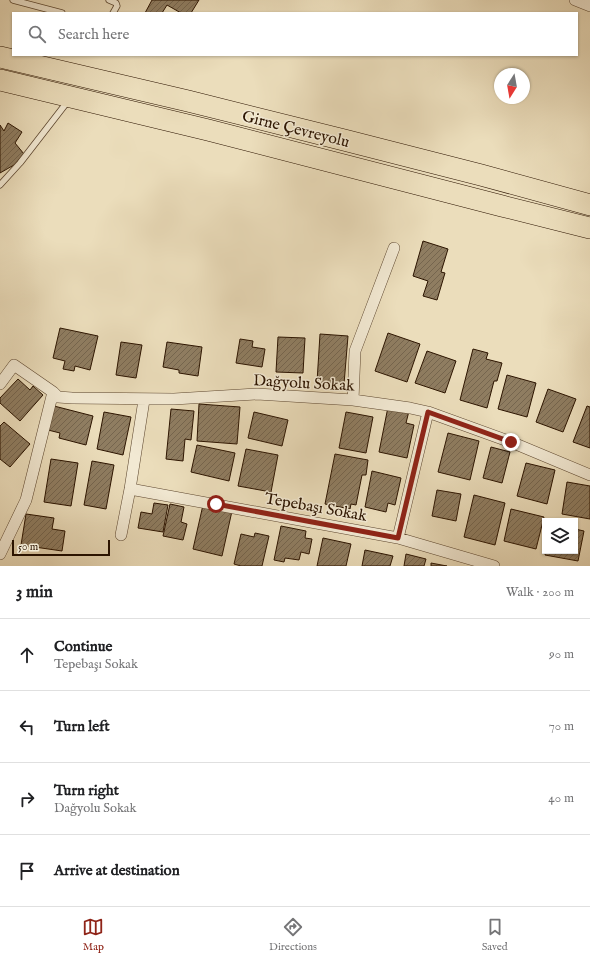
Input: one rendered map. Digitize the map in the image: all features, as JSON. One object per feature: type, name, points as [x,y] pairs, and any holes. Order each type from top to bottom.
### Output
[{"type":"highway","name":"Girne Çevreyolu","points":[[3,57],[344,140],[482,175],[590,205]]},
{"type":"highway","name":"Girne Çevreyolu","points":[[1,81],[208,130],[495,205],[590,228]]},
{"type":"street","points":[[575,0],[590,6]]},
{"type":"street","points":[[353,400],[355,351],[394,248]]},
{"type":"street","name":"Dağyolu Sokak","points":[[0,384],[14,365],[58,397],[144,400],[257,394],[353,400],[410,408],[428,412],[511,442],[590,475]]},
{"type":"street","points":[[0,554],[26,500],[53,392]]},
{"type":"street","points":[[121,535],[144,400]]},
{"type":"street","points":[[398,538],[428,412]]},
{"type":"street","name":"Tepebaşı Sokak","points":[[130,489],[398,538],[494,566]]},
{"type":"lane","points":[[13,0],[58,12]]},
{"type":"lane","points":[[109,0],[116,3],[117,6],[114,12]]},
{"type":"lane","points":[[0,185],[20,163],[71,97]]},
{"type":"building","points":[[152,0],[199,0],[192,12],[179,12],[167,5],[163,12],[146,12]]},
{"type":"building","points":[[8,123],[22,132],[15,143],[24,154],[14,165],[0,173],[0,125],[4,131]]},
{"type":"building","points":[[423,241],[448,249],[441,272],[445,273],[437,300],[423,296],[428,281],[413,276]]},
{"type":"building","points":[[60,328],[98,336],[90,370],[75,366],[74,371],[63,369],[65,361],[53,358]]},
{"type":"building","points":[[388,333],[420,344],[407,382],[375,371]]},
{"type":"building","points":[[320,334],[348,336],[344,384],[317,382]]},
{"type":"building","points":[[278,337],[305,338],[303,373],[276,372]]},
{"type":"building","points":[[240,339],[253,341],[252,347],[265,349],[262,367],[236,363]]},
{"type":"building","points":[[121,342],[142,345],[136,378],[116,375]]},
{"type":"building","points":[[167,342],[202,347],[198,376],[179,373],[179,370],[163,367]]},
{"type":"building","points":[[473,349],[488,353],[486,359],[502,363],[497,381],[494,381],[487,408],[460,400]]},
{"type":"building","points":[[427,351],[456,361],[445,393],[415,383]]},
{"type":"building","points":[[507,375],[536,383],[527,417],[498,409]]},
{"type":"building","points":[[18,379],[30,390],[33,386],[43,395],[20,421],[0,403],[0,398]]},
{"type":"building","points":[[548,389],[576,399],[563,432],[536,422]]},
{"type":"building","points":[[199,404],[240,407],[237,444],[197,441]]},
{"type":"building","points":[[54,406],[93,416],[86,445],[59,438],[60,433],[48,430]]},
{"type":"building","points":[[587,406],[590,407],[590,448],[573,442]]},
{"type":"building","points":[[388,407],[409,411],[406,423],[414,425],[407,458],[379,452]]},
{"type":"building","points":[[171,409],[194,411],[191,440],[185,439],[183,461],[166,459]]},
{"type":"building","points":[[104,412],[131,417],[123,455],[97,449]]},
{"type":"building","points":[[254,412],[288,420],[282,446],[248,438]]},
{"type":"building","points":[[346,412],[373,417],[366,453],[339,448]]},
{"type":"building","points":[[4,422],[30,444],[10,467],[0,459],[0,426]]},
{"type":"building","points":[[448,433],[479,441],[470,480],[438,472]]},
{"type":"building","points":[[197,445],[235,453],[229,481],[191,472]]},
{"type":"building","points":[[491,447],[510,452],[502,483],[483,478]]},
{"type":"building","points":[[246,449],[278,455],[271,492],[238,486]]},
{"type":"building","points":[[335,454],[368,460],[366,475],[362,475],[356,505],[351,504],[350,509],[325,504]]},
{"type":"building","points":[[51,459],[78,463],[71,506],[44,502]]},
{"type":"building","points":[[92,461],[114,465],[106,509],[84,505]]},
{"type":"building","points":[[526,463],[555,470],[547,504],[517,496]]},
{"type":"building","points":[[372,471],[401,478],[395,505],[388,503],[386,512],[365,507]]},
{"type":"building","points":[[567,482],[590,486],[590,519],[562,514]]},
{"type":"building","points":[[437,490],[461,494],[456,521],[432,516]]},
{"type":"building","points":[[474,495],[505,503],[495,545],[464,537]]},
{"type":"building","points":[[154,503],[168,505],[163,532],[138,528],[141,512],[152,514]]},
{"type":"building","points":[[170,504],[184,507],[181,522],[187,524],[183,540],[163,536]]},
{"type":"building","points":[[203,505],[232,511],[222,556],[193,549]]},
{"type":"building","points":[[511,509],[544,517],[542,518],[542,525],[536,549],[504,541]]},
{"type":"building","points":[[26,514],[54,518],[52,529],[65,531],[62,551],[21,545]]},
{"type":"building","points":[[281,526],[306,531],[305,538],[312,539],[309,554],[301,552],[299,560],[285,558],[284,562],[274,560]]},
{"type":"building","points":[[578,530],[584,531],[578,561],[545,555],[578,554]]},
{"type":"building","points":[[255,533],[269,536],[262,566],[241,566],[234,564],[241,534],[254,537]]},
{"type":"building","points":[[323,538],[351,544],[346,566],[317,566]]},
{"type":"building","points":[[365,550],[393,556],[390,566],[362,566]]},
{"type":"building","points":[[406,554],[426,559],[424,566],[404,566]]},
{"type":"building","points":[[431,563],[447,566],[431,566]]},
{"type":"route","points":[[216,504],[398,538],[428,412],[511,442]]}]
